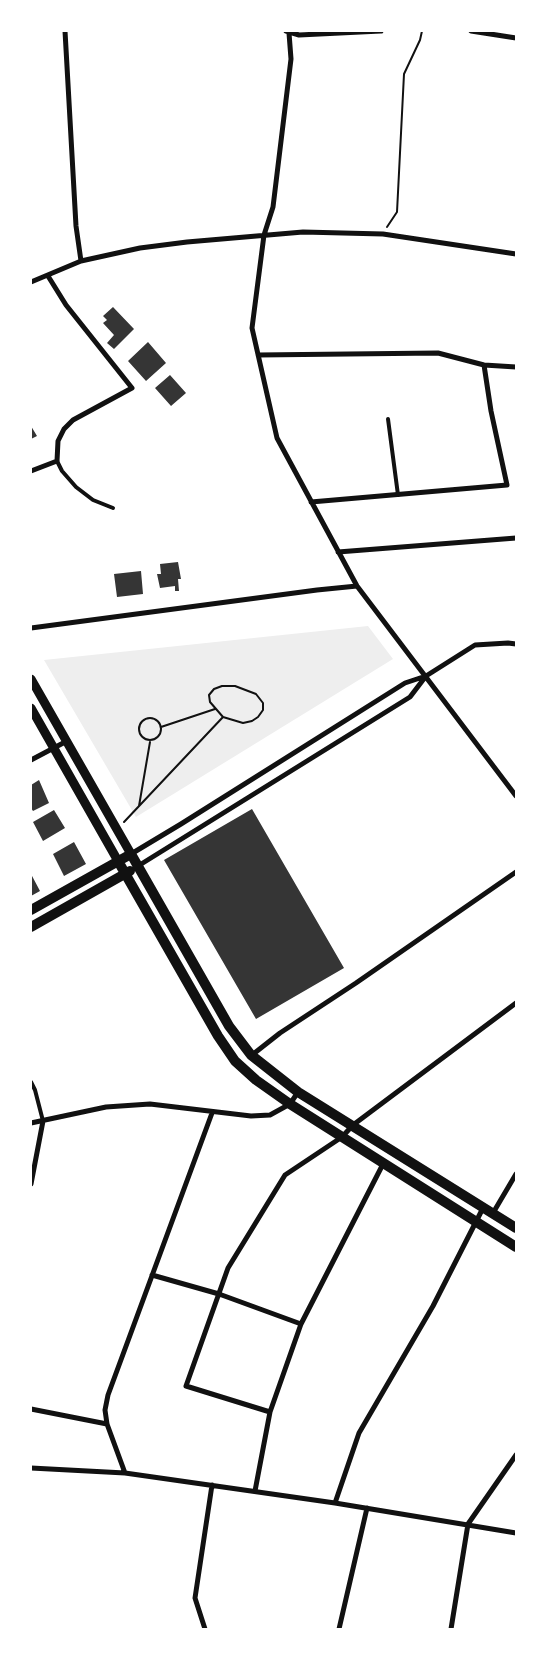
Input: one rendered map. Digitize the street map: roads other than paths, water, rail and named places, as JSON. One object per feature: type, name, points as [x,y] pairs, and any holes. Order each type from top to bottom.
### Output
[{"type":"main road","points":[[31,910],[131,854],[229,1026],[251,1055],[298,1092],[516,1228]]},
{"type":"main road","points":[[118,861],[218,1036],[235,1061],[256,1080],[290,1104],[516,1247]]},
{"type":"main road","points":[[31,927],[138,866]]},
{"type":"street","points":[[65,31],[76,226],[81,261]]},
{"type":"street","points":[[381,31],[299,35],[288,32],[291,59],[273,207],[264,235],[252,328],[277,438],[357,586],[516,796]]},
{"type":"street","points":[[471,31],[516,38]]},
{"type":"street","points":[[31,282],[81,261],[163,245],[303,232],[383,234],[516,254]]},
{"type":"street","points":[[31,471],[57,461],[58,441],[68,424],[79,416],[132,388],[66,305],[48,276]]},
{"type":"street","points":[[258,355],[438,353],[484,365],[516,367]]},
{"type":"street","points":[[311,502],[507,485],[491,411],[484,365]]},
{"type":"street","points":[[338,552],[516,538]]},
{"type":"street","points":[[31,628],[357,586]]},
{"type":"street","points":[[31,679],[131,854],[405,683],[426,676],[475,645],[516,644]]},
{"type":"street","points":[[138,866],[410,697],[426,676]]},
{"type":"street","points":[[31,708],[118,861]]},
{"type":"street","points":[[31,760],[67,741]]},
{"type":"street","points":[[251,1055],[280,1033],[356,983],[516,872]]},
{"type":"street","points":[[270,1412],[186,1386],[228,1268],[285,1175],[342,1137],[352,1126],[516,1003]]},
{"type":"street","points":[[31,1123],[106,1107],[150,1104],[212,1113],[250,1116],[270,1115],[290,1104],[298,1092]]},
{"type":"street","points":[[125,1473],[107,1424],[105,1410],[108,1396],[212,1113]]},
{"type":"street","points":[[31,1184],[43,1121]]},
{"type":"street","points":[[255,1491],[270,1412],[301,1324],[384,1163]]},
{"type":"street","points":[[335,1503],[359,1434],[433,1306],[476,1222],[488,1210],[516,1174]]},
{"type":"street","points":[[152,1275],[219,1294],[301,1324]]},
{"type":"street","points":[[31,1409],[107,1424]]},
{"type":"street","points":[[451,1629],[468,1524],[516,1455]]},
{"type":"street","points":[[31,1468],[125,1473],[335,1503],[516,1533]]},
{"type":"street","points":[[205,1629],[195,1598],[212,1485]]},
{"type":"street","points":[[339,1629],[367,1508]]},
{"type":"lane","points":[[388,418],[398,495]]},
{"type":"lane","points":[[57,461],[62,471],[76,488],[93,500],[113,508]]},
{"type":"lane","points":[[31,1082],[43,1121]]}]
